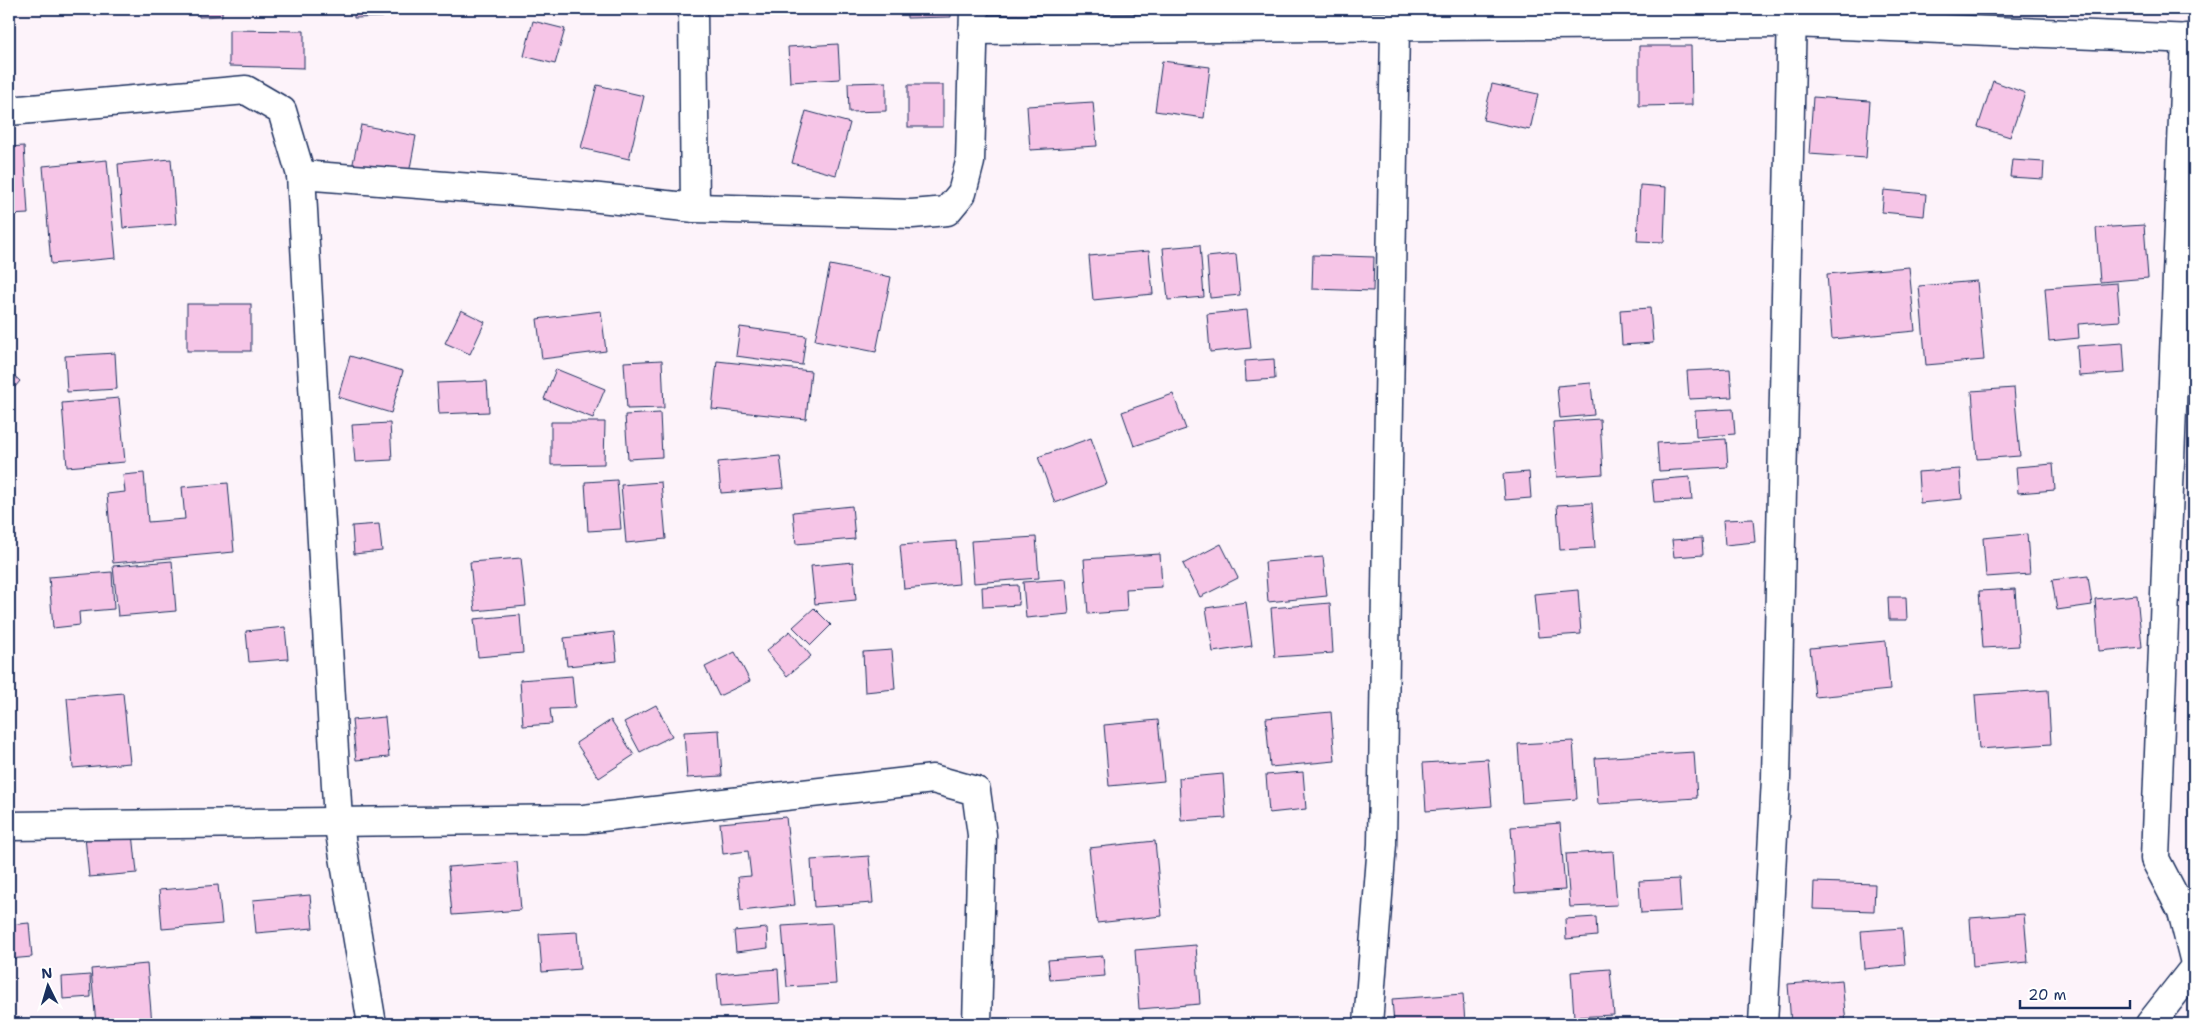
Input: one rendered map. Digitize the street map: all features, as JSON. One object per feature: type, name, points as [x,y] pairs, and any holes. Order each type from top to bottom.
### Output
[{"type":"street","points":[[693,9],[695,208]]},
{"type":"street","points":[[301,174],[590,197],[695,208],[912,214],[947,211],[962,194],[970,162],[973,19],[1395,26],[1792,16],[2190,38],[2184,384],[2155,859],[2182,911],[2194,959]]},
{"type":"street","points":[[1763,1024],[1776,778],[1792,16]]},
{"type":"street","points":[[1368,1024],[1382,844],[1395,26]]},
{"type":"street","points":[[9,112],[246,90],[282,111],[301,174],[338,821],[372,1024]]},
{"type":"street","points":[[9,826],[584,819],[933,779],[976,791],[982,834],[977,1024]]},
{"type":"street","points":[[2150,1024],[2194,968]]},
{"type":"building","points":[[198,9],[222,9],[222,16],[199,17]]},
{"type":"building","points":[[354,9],[382,9],[383,17],[354,18]]},
{"type":"building","points":[[907,9],[951,9],[951,17],[907,18]]},
{"type":"building","points":[[1429,9],[1467,9],[1467,11],[1429,14]]},
{"type":"building","points":[[1542,9],[1571,9],[1571,13],[1542,15]]},
{"type":"building","points":[[1881,9],[1918,9],[1919,15],[1882,18]]},
{"type":"building","points":[[533,21],[565,29],[555,64],[524,56]]},
{"type":"building","points":[[229,30],[304,31],[304,68],[229,66]]},
{"type":"building","points":[[838,44],[840,79],[790,82],[788,47]]},
{"type":"building","points":[[1639,46],[1691,46],[1692,105],[1639,106]]},
{"type":"building","points":[[1162,61],[1210,67],[1204,118],[1155,111]]},
{"type":"building","points":[[1993,81],[2025,93],[2010,137],[1978,127]]},
{"type":"building","points":[[886,82],[886,111],[849,112],[848,83]]},
{"type":"building","points":[[1492,84],[1538,94],[1530,130],[1483,120]]},
{"type":"building","points":[[597,85],[644,96],[629,159],[581,148]]},
{"type":"building","points":[[908,85],[943,85],[943,127],[908,127]]},
{"type":"building","points":[[1813,97],[1870,101],[1866,158],[1809,154]]},
{"type":"building","points":[[1093,102],[1097,146],[1030,150],[1027,106]]},
{"type":"building","points":[[806,111],[850,123],[836,175],[792,163]]},
{"type":"building","points":[[361,125],[416,136],[408,179],[352,168]]},
{"type":"building","points":[[24,146],[28,214],[9,215],[9,147]]},
{"type":"building","points":[[171,159],[176,224],[123,228],[118,164]]},
{"type":"building","points":[[107,160],[116,258],[51,264],[43,166]]},
{"type":"building","points":[[2012,160],[2044,162],[2043,179],[2010,177]]},
{"type":"building","points":[[1640,185],[1666,187],[1664,242],[1637,241]]},
{"type":"building","points":[[1884,190],[1926,194],[1924,216],[1882,212]]},
{"type":"building","points":[[2144,225],[2148,278],[2100,282],[2096,228]]},
{"type":"building","points":[[1200,245],[1204,297],[1168,300],[1163,248]]},
{"type":"building","points":[[1149,251],[1153,294],[1093,300],[1089,256]]},
{"type":"building","points":[[1236,254],[1240,295],[1210,298],[1207,257]]},
{"type":"building","points":[[1313,255],[1374,257],[1373,291],[1312,289]]},
{"type":"building","points":[[830,265],[891,277],[876,352],[815,340]]},
{"type":"building","points":[[1909,267],[1915,331],[1832,339],[1827,274]]},
{"type":"building","points":[[1977,281],[1984,360],[1926,365],[1919,286]]},
{"type":"building","points":[[2117,283],[2120,321],[2078,324],[2079,338],[2049,341],[2045,288]]},
{"type":"building","points":[[187,304],[251,304],[251,351],[187,351]]},
{"type":"building","points":[[1650,308],[1653,343],[1622,345],[1620,310]]},
{"type":"building","points":[[461,310],[485,322],[470,354],[445,343]]},
{"type":"building","points":[[1247,310],[1251,348],[1210,352],[1207,314]]},
{"type":"building","points":[[601,311],[606,351],[542,359],[537,319]]},
{"type":"building","points":[[740,327],[806,336],[802,365],[736,356]]},
{"type":"building","points":[[2123,343],[2125,373],[2079,376],[2077,346]]},
{"type":"building","points":[[115,353],[117,389],[67,392],[65,356]]},
{"type":"building","points":[[350,356],[403,371],[391,413],[338,397]]},
{"type":"building","points":[[1274,359],[1275,379],[1246,381],[1245,361]]},
{"type":"building","points":[[662,360],[664,408],[627,409],[624,362]]},
{"type":"building","points":[[717,361],[811,371],[806,419],[712,409]]},
{"type":"building","points":[[556,369],[605,389],[593,418],[544,399]]},
{"type":"building","points":[[1730,369],[1732,397],[1689,399],[1687,371]]},
{"type":"building","points":[[9,371],[20,381],[9,394]]},
{"type":"building","points":[[487,381],[489,412],[439,414],[437,383]]},
{"type":"building","points":[[1591,383],[1594,415],[1560,418],[1557,386]]},
{"type":"building","points":[[2014,388],[2020,456],[1977,459],[1972,391]]},
{"type":"building","points":[[1173,394],[1186,429],[1134,446],[1122,412]]},
{"type":"building","points":[[119,398],[125,462],[67,467],[62,403]]},
{"type":"building","points":[[1733,409],[1735,434],[1696,437],[1695,411]]},
{"type":"building","points":[[660,413],[662,457],[628,459],[625,415]]},
{"type":"building","points":[[1600,419],[1603,474],[1557,477],[1553,422]]},
{"type":"building","points":[[551,422],[605,422],[604,464],[551,465]]},
{"type":"building","points":[[390,423],[392,460],[355,462],[352,425]]},
{"type":"building","points":[[1091,438],[1107,484],[1055,503],[1038,457]]},
{"type":"building","points":[[1726,439],[1728,467],[1659,471],[1657,443]]},
{"type":"building","points":[[780,456],[784,488],[721,493],[718,462]]},
{"type":"building","points":[[2053,464],[2055,490],[2018,493],[2016,467]]},
{"type":"building","points":[[1960,469],[1962,499],[1920,503],[1918,472]]},
{"type":"building","points":[[1529,472],[1531,498],[1505,500],[1503,474]]},
{"type":"building","points":[[144,473],[148,522],[185,519],[182,487],[228,483],[234,552],[113,563],[107,494],[125,492],[123,475]]},
{"type":"building","points":[[1690,477],[1692,500],[1654,502],[1652,480]]},
{"type":"building","points":[[617,480],[621,529],[588,531],[585,482]]},
{"type":"building","points":[[661,482],[666,539],[626,543],[621,485]]},
{"type":"building","points":[[1592,503],[1595,548],[1560,550],[1557,505]]},
{"type":"building","points":[[852,506],[855,539],[796,544],[793,512]]},
{"type":"building","points":[[1753,519],[1755,542],[1725,545],[1723,520]]},
{"type":"building","points":[[379,524],[382,551],[354,554],[352,526]]},
{"type":"building","points":[[2027,534],[2030,574],[1986,577],[1983,538]]},
{"type":"building","points":[[1036,537],[1039,578],[974,583],[971,541]]},
{"type":"building","points":[[1702,538],[1703,555],[1674,557],[1672,540]]},
{"type":"building","points":[[956,541],[959,584],[904,589],[900,545]]},
{"type":"building","points":[[1221,544],[1238,578],[1200,597],[1183,564]]},
{"type":"building","points":[[1160,554],[1162,587],[1126,589],[1127,611],[1088,614],[1084,559]]},
{"type":"building","points":[[1323,557],[1327,596],[1268,602],[1265,562]]},
{"type":"building","points":[[521,558],[526,606],[475,611],[470,562]]},
{"type":"building","points":[[172,561],[176,611],[118,616],[113,566]]},
{"type":"building","points":[[853,562],[856,600],[815,604],[811,566]]},
{"type":"building","points":[[112,572],[114,609],[79,612],[80,625],[53,628],[49,577]]},
{"type":"building","points":[[2088,576],[2092,605],[2057,610],[2052,580]]},
{"type":"building","points":[[1066,579],[1069,614],[1026,618],[1023,582]]},
{"type":"building","points":[[1018,585],[1019,605],[983,607],[982,587]]},
{"type":"building","points":[[2015,589],[2019,646],[1983,648],[1979,591]]},
{"type":"building","points":[[1578,590],[1581,634],[1538,637],[1534,594]]},
{"type":"building","points":[[2137,595],[2142,647],[2099,651],[2095,599]]},
{"type":"building","points":[[1888,597],[1906,597],[1907,620],[1889,620]]},
{"type":"building","points":[[1246,602],[1252,646],[1213,652],[1206,608]]},
{"type":"building","points":[[1330,603],[1333,653],[1275,657],[1271,608]]},
{"type":"building","points":[[814,608],[831,625],[811,645],[793,627]]},
{"type":"building","points":[[520,615],[523,653],[478,657],[474,619]]},
{"type":"building","points":[[285,627],[288,659],[249,662],[246,631]]},
{"type":"building","points":[[790,631],[811,656],[787,676],[766,651]]},
{"type":"building","points":[[614,632],[617,661],[567,666],[564,638]]},
{"type":"building","points":[[1886,641],[1890,690],[1815,697],[1810,648]]},
{"type":"building","points":[[892,650],[895,689],[865,692],[863,652]]},
{"type":"building","points":[[735,652],[750,681],[719,696],[705,667]]},
{"type":"building","points":[[572,676],[575,708],[550,709],[552,724],[523,726],[520,680]]},
{"type":"building","points":[[2048,690],[2051,744],[1979,749],[1975,695]]},
{"type":"building","points":[[123,693],[130,763],[73,768],[67,698]]},
{"type":"building","points":[[656,705],[672,736],[640,752],[624,722]]},
{"type":"building","points":[[1331,712],[1335,761],[1270,767],[1266,718]]},
{"type":"building","points":[[385,717],[389,757],[356,760],[352,720]]},
{"type":"building","points":[[611,720],[634,755],[599,778],[576,743]]},
{"type":"building","points":[[1158,720],[1164,781],[1109,786],[1104,725]]},
{"type":"building","points":[[719,730],[722,776],[687,778],[684,732]]},
{"type":"building","points":[[1573,741],[1577,799],[1522,803],[1518,744]]},
{"type":"building","points":[[1694,752],[1697,798],[1598,804],[1595,758]]},
{"type":"building","points":[[1488,759],[1492,806],[1426,811],[1423,763]]},
{"type":"building","points":[[1303,772],[1306,809],[1269,813],[1266,775]]},
{"type":"building","points":[[1223,774],[1226,818],[1181,821],[1179,778]]},
{"type":"building","points":[[786,817],[795,905],[741,911],[738,877],[751,876],[748,851],[723,854],[720,823]]},
{"type":"building","points":[[1560,823],[1565,890],[1515,893],[1511,827]]},
{"type":"building","points":[[133,833],[137,873],[89,877],[85,837]]},
{"type":"building","points":[[1155,841],[1162,916],[1097,923],[1089,848]]},
{"type":"building","points":[[1613,851],[1617,905],[1570,907],[1566,854]]},
{"type":"building","points":[[869,856],[873,903],[814,907],[811,860]]},
{"type":"building","points":[[517,862],[521,910],[452,915],[448,867]]},
{"type":"building","points":[[1679,879],[1681,911],[1641,913],[1639,881]]},
{"type":"building","points":[[1814,882],[1875,884],[1874,911],[1813,909]]},
{"type":"building","points":[[218,885],[222,924],[162,929],[159,890]]},
{"type":"building","points":[[310,895],[313,928],[256,933],[253,900]]},
{"type":"building","points":[[2024,914],[2028,962],[1973,967],[1970,918]]},
{"type":"building","points":[[1596,917],[1597,936],[1566,939],[1565,919]]},
{"type":"building","points":[[29,923],[32,957],[9,959],[9,925]]},
{"type":"building","points":[[832,923],[836,984],[787,987],[782,926]]},
{"type":"building","points":[[767,928],[768,948],[736,952],[734,931]]},
{"type":"building","points":[[1902,928],[1905,965],[1864,969],[1861,931]]},
{"type":"building","points":[[577,932],[580,969],[542,972],[539,934]]},
{"type":"building","points":[[1196,945],[1200,1004],[1139,1009],[1135,950]]},
{"type":"building","points":[[1103,956],[1105,976],[1050,980],[1048,960]]},
{"type":"building","points":[[147,964],[152,1024],[96,1024],[91,969]]},
{"type":"building","points":[[778,969],[780,1003],[720,1007],[717,974]]},
{"type":"building","points":[[1610,969],[1614,1015],[1574,1017],[1571,972]]},
{"type":"building","points":[[90,975],[91,997],[63,999],[62,977]]},
{"type":"building","points":[[1842,980],[1846,1024],[1791,1024],[1788,984]]},
{"type":"building","points":[[1463,994],[1465,1024],[1394,1024],[1392,999]]}]
